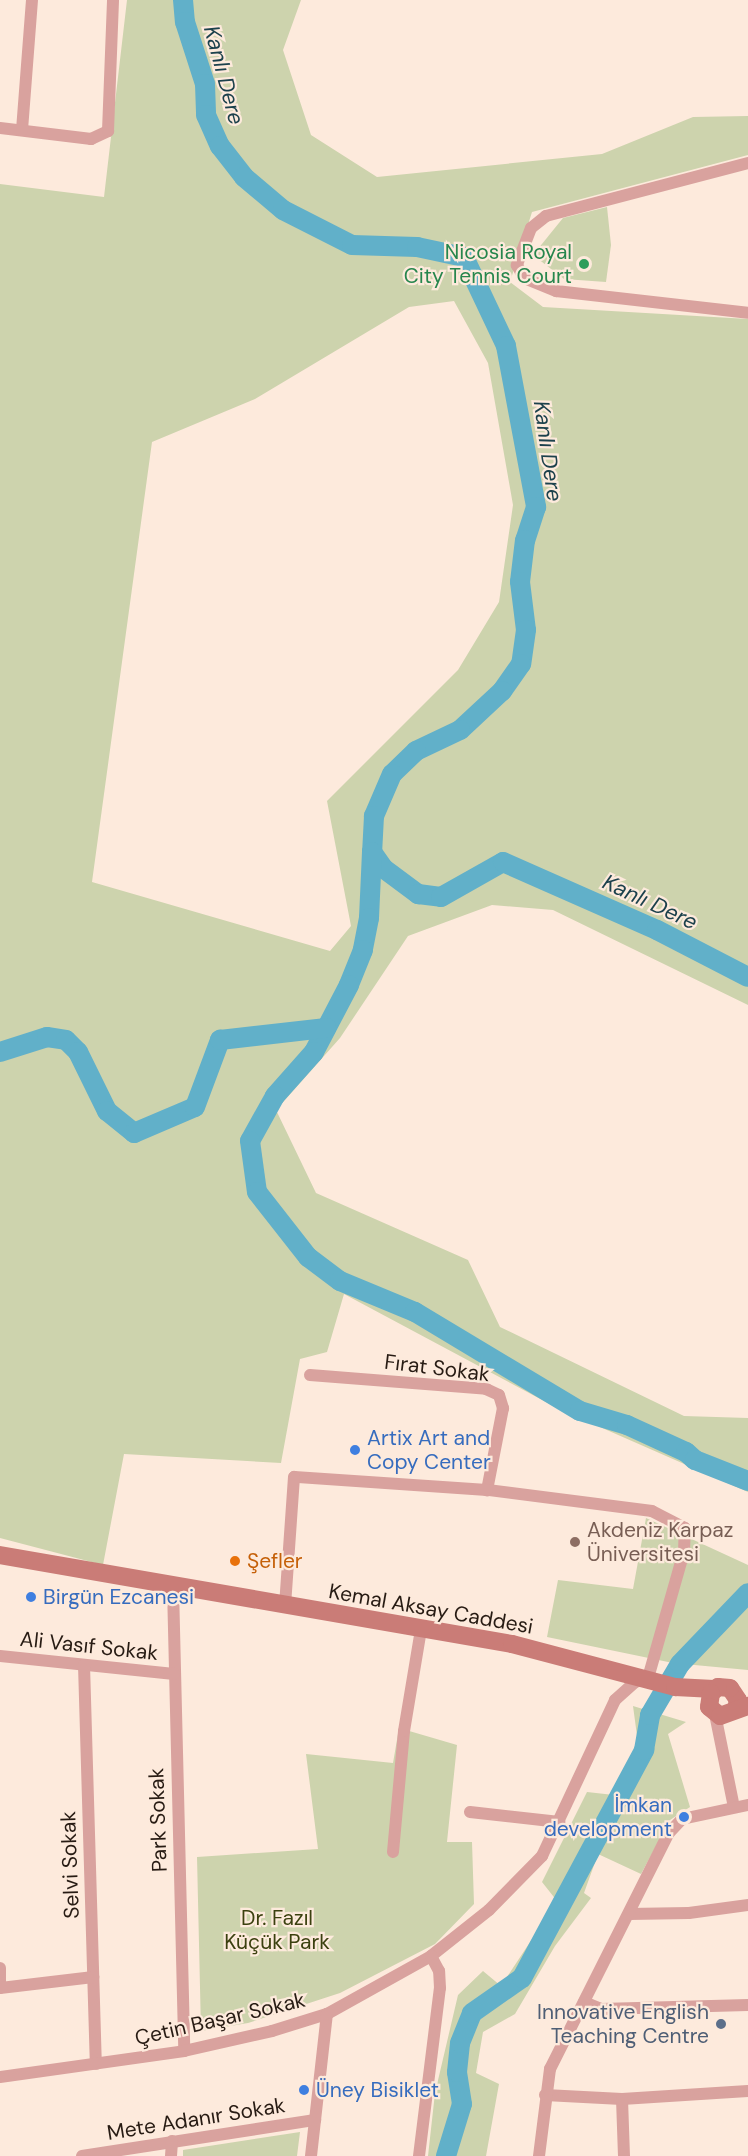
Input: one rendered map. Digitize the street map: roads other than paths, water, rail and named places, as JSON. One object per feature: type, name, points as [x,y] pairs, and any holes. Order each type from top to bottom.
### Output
[{"type":"main road","name":"Kemal Aksay Caddesi","points":[[0,1555],[172,1587],[512,1644],[648,1678],[675,1687],[729,1711]]},
{"type":"main road","name":"Kemal Aksay Caddesi","points":[[675,1687],[731,1688]]},
{"type":"main road","points":[[731,1688],[738,1700],[729,1711],[708,1697],[731,1688]]},
{"type":"street","points":[[22,130],[32,0]]},
{"type":"street","points":[[0,128],[91,140],[108,131],[113,0]]},
{"type":"street","points":[[748,163],[546,216],[531,228],[517,265],[524,278],[556,291],[748,313]]},
{"type":"street","name":"Fırat Sokak","points":[[310,1375],[486,1389],[499,1395],[503,1408],[487,1490]]},
{"type":"street","points":[[285,1606],[294,1477],[487,1490],[652,1511],[685,1528],[684,1552],[648,1678]]},
{"type":"street","name":"Park Sokak","points":[[172,1587],[184,2051]]},
{"type":"street","points":[[393,1852],[404,1731],[421,1629]]},
{"type":"street","name":"Ali Vasıf Sokak","points":[[0,1656],[174,1674]]},
{"type":"street","name":"Selvi Sokak","points":[[84,1665],[96,2064]]},
{"type":"street","name":"Çetin Başar Sokak","points":[[0,2077],[184,2051],[272,2031],[327,2014],[431,1956],[524,1877],[543,1856],[620,1695],[636,1682],[648,1678]]},
{"type":"street","points":[[729,1711],[724,1748],[734,1806]]},
{"type":"street","points":[[539,2156],[545,2095],[553,2061],[674,1825],[734,1806],[748,1805]]},
{"type":"street","points":[[470,1812],[559,1822]]},
{"type":"street","points":[[629,1914],[689,1913],[748,1905]]},
{"type":"street","points":[[419,2156],[440,1988],[439,1971],[431,1956]]},
{"type":"street","points":[[0,1968],[0,1988],[93,1977]]},
{"type":"street","points":[[584,2002],[601,2009],[748,2005]]},
{"type":"street","points":[[311,2156],[327,2014]]},
{"type":"street","points":[[545,2095],[622,2100],[748,2091]]},
{"type":"street","points":[[622,2100],[624,2156]]},
{"type":"street","name":"Mete Adanır Sokak","points":[[81,2156],[315,2120]]},
{"type":"street","points":[[171,2156],[172,2141]]},
{"type":"waterway","name":"Kanlı Dere","points":[[183,0],[185,22],[205,84],[206,115],[220,146],[244,177],[283,210],[352,245],[417,247],[464,257],[506,346],[536,507],[525,540],[520,582],[526,630],[521,664],[502,691],[460,730],[416,751],[392,774],[374,816],[372,852],[383,868],[418,894],[441,897],[503,862],[657,930],[748,977]]},
{"type":"waterway","points":[[372,852],[369,918],[363,950],[349,985],[314,1052],[275,1096],[250,1141],[257,1192],[308,1257],[340,1281],[415,1312],[580,1411],[627,1425],[686,1452],[695,1460],[748,1481]]},
{"type":"waterway","points":[[0,1052],[47,1037],[66,1040],[78,1052],[107,1111],[134,1133],[195,1107],[220,1040],[326,1028]]},
{"type":"waterway","points":[[446,2156],[462,2104],[457,2072],[460,2043],[472,2013],[522,1978],[644,1750],[650,1715],[680,1664],[748,1593]]},
{"type":"place","name":"Nicosia Royal City Tennis Court","points":[[584,264]]},
{"type":"place","name":"Artix Art and Copy Center","points":[[355,1450]]},
{"type":"place","name":"Akdeniz Karpaz Üniversitesi","points":[[575,1542]]},
{"type":"place","name":"Şefler","points":[[235,1561]]},
{"type":"place","name":"Birgün Ezcanesi","points":[[31,1597]]},
{"type":"place","name":"İmkan development","points":[[684,1817]]},
{"type":"place","name":"Innovative English Teaching Centre","points":[[721,2024]]},
{"type":"place","name":"Üney Bisiklet","points":[[304,2090]]},
{"type":"park label","name":"Dr. Fazıl Küçük Park","points":[[277,1930]]}]
